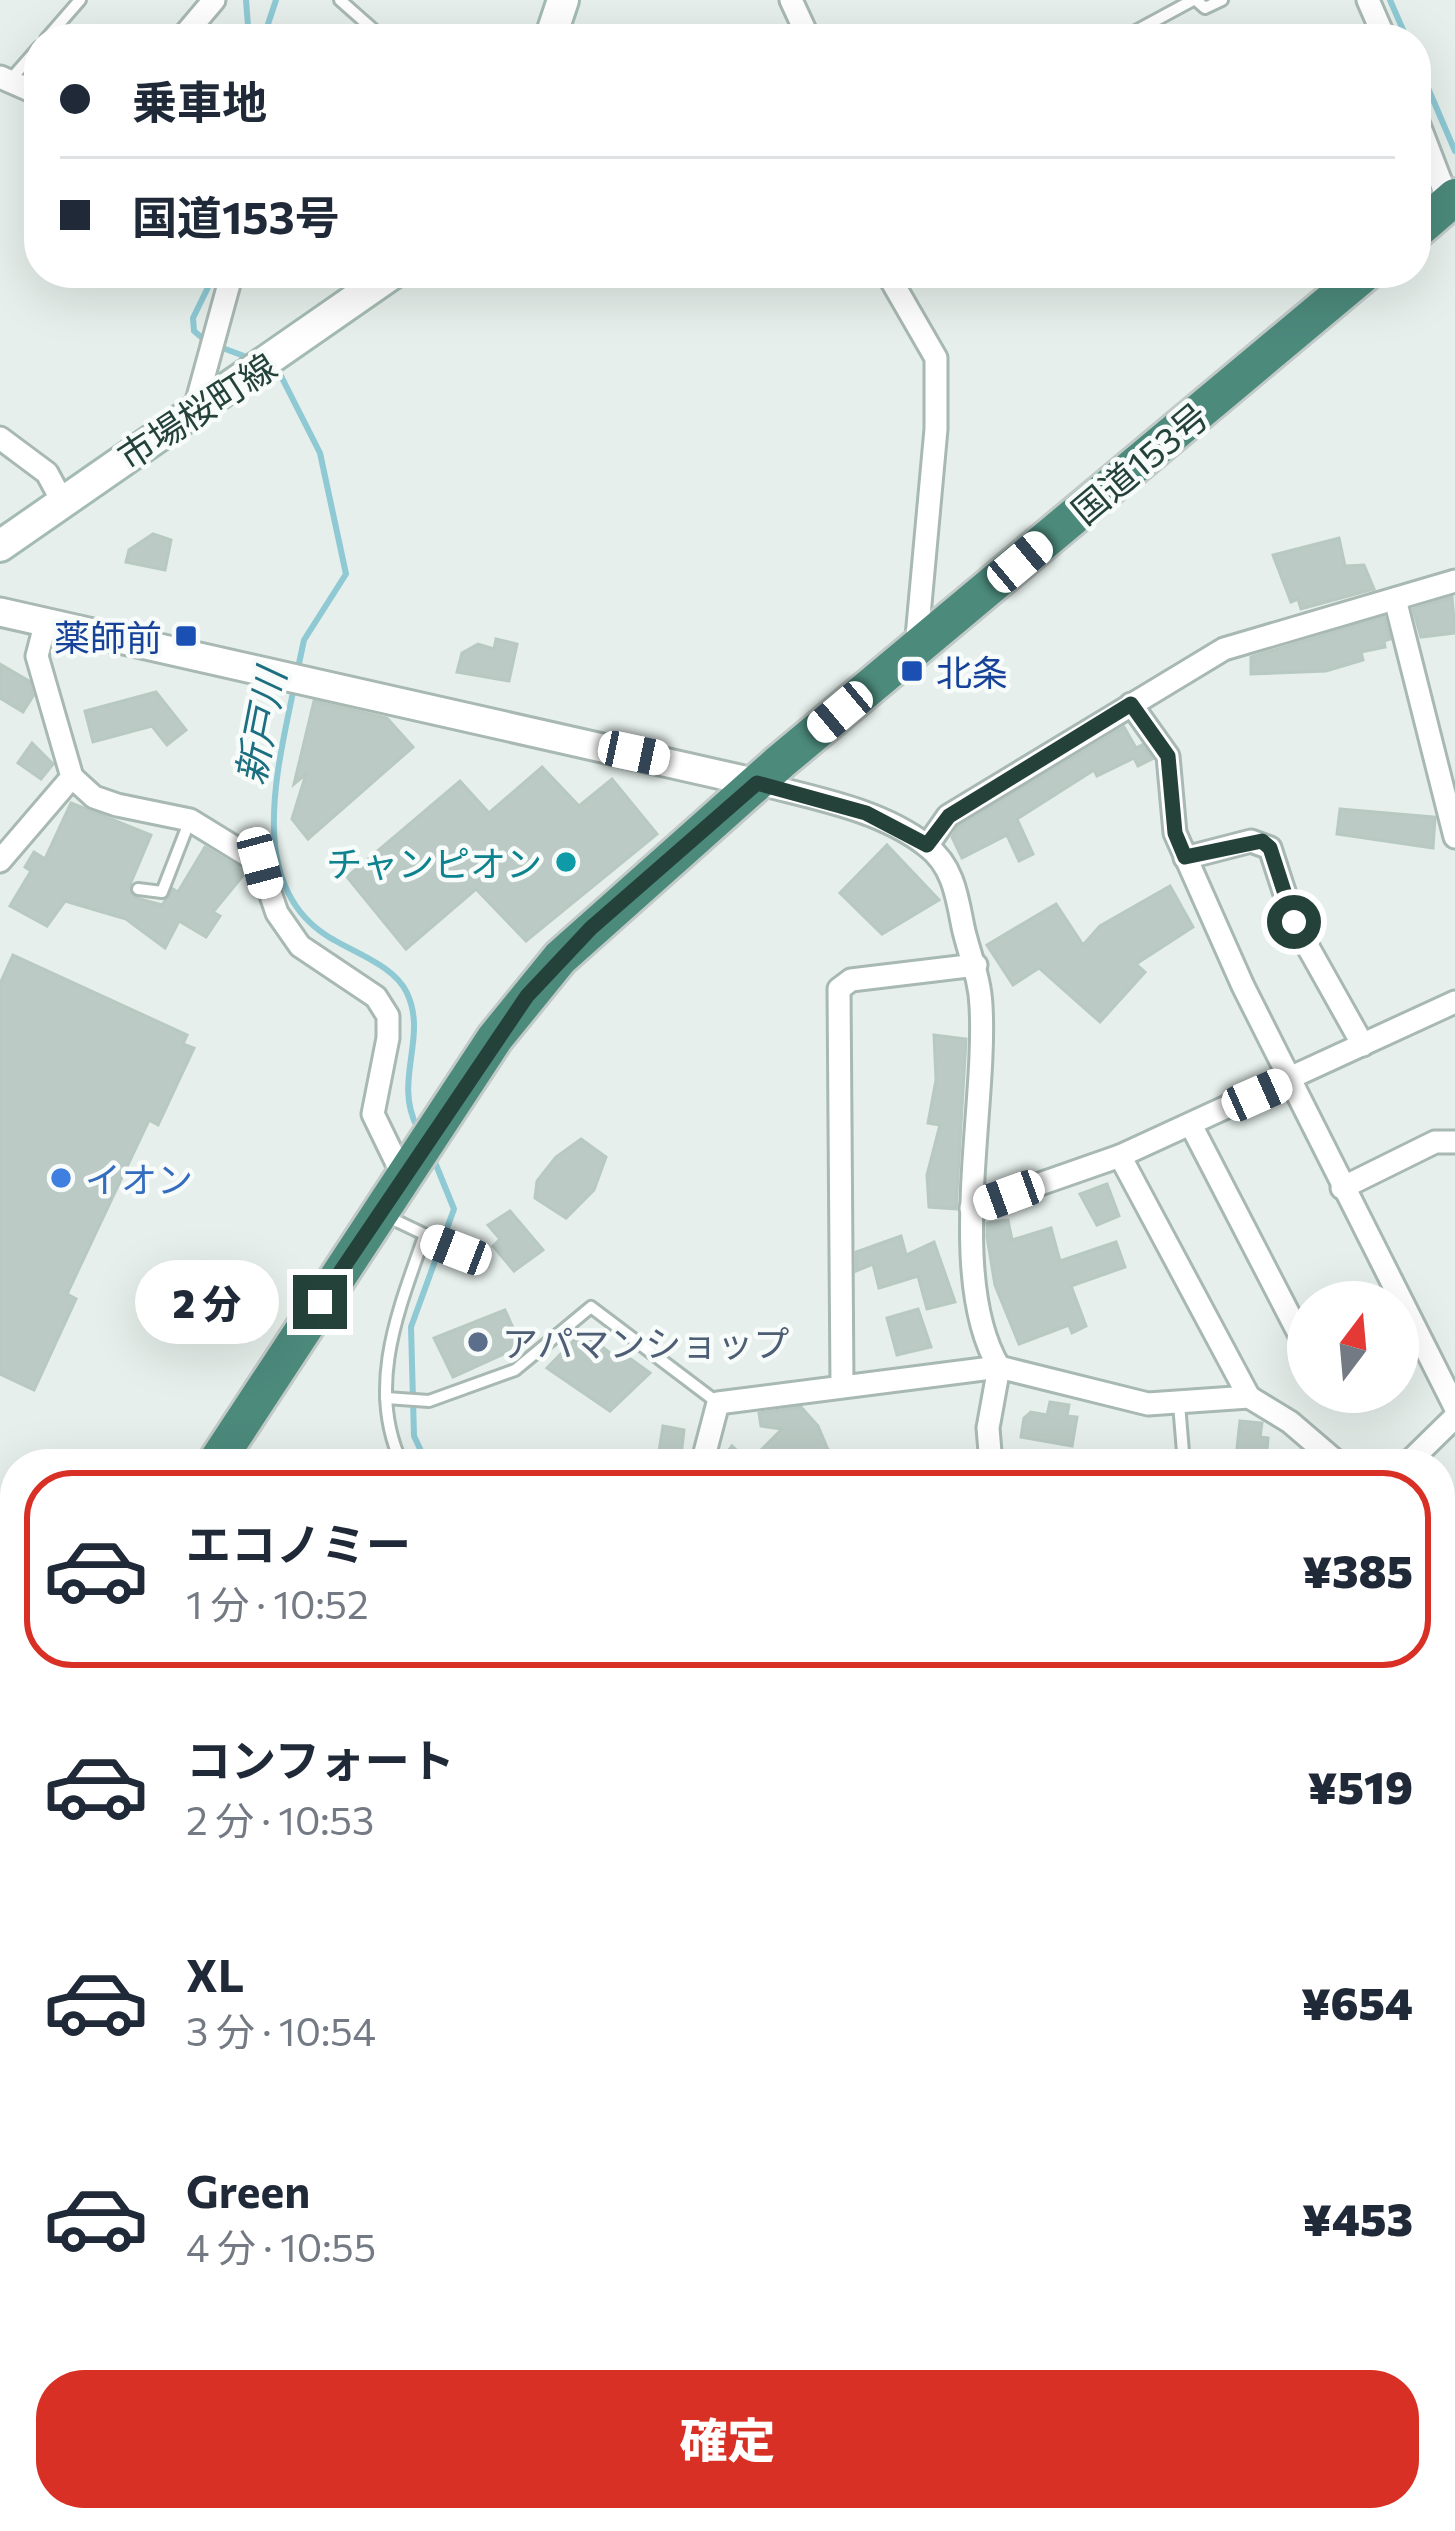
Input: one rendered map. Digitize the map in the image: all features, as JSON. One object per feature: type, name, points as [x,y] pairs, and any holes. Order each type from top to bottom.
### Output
[{"type":"highway","name":"国道153号","points":[[225,1449],[495,1038],[560,958],[757,783],[1347,288]]},
{"type":"main road","name":"市場桜町線","points":[[0,546],[61,499],[285,353],[373,288]]},
{"type":"street","points":[[194,24],[214,0]]},
{"type":"street","points":[[1431,153],[1453,206]]},
{"type":"street","points":[[195,408],[228,288]]},
{"type":"street","points":[[896,288],[936,358],[936,428],[916,649]]},
{"type":"street","points":[[0,438],[46,473],[61,499]]},
{"type":"street","points":[[927,845],[949,816],[1224,649],[1455,581]]},
{"type":"street","points":[[1395,599],[1444,747],[1455,837]]},
{"type":"street","points":[[0,612],[757,783],[866,813],[927,845],[947,867],[976,965],[981,1008],[971,1208],[976,1281],[990,1352],[999,1367],[988,1428],[990,1449]]},
{"type":"street","points":[[46,621],[37,656],[71,777],[94,797],[190,820],[260,863],[277,913],[300,946],[365,986],[388,1016],[373,1114],[408,1172]]},
{"type":"street","points":[[1131,704],[1168,756],[1175,833],[1384,1281]]},
{"type":"street","points":[[0,860],[71,777]]},
{"type":"street","points":[[1185,857],[1251,841],[1270,848],[1294,922],[1363,1045]]},
{"type":"street","points":[[842,1386],[839,989],[851,980],[976,965]]},
{"type":"street","points":[[971,1208],[1120,1156],[1455,1002]]},
{"type":"street","points":[[1191,1125],[1287,1310]]},
{"type":"street","points":[[1342,1188],[1435,1142],[1455,1142]]},
{"type":"street","points":[[1120,1156],[1249,1397],[1322,1449]]},
{"type":"street","points":[[1419,1350],[1455,1407]]},
{"type":"street","points":[[706,1449],[718,1403],[999,1367],[1148,1404],[1249,1397]]},
{"type":"street","points":[[1422,1449],[1455,1417]]},
{"type":"lane","points":[[59,24],[80,0]]},
{"type":"lane","points":[[340,0],[367,24]]},
{"type":"lane","points":[[1149,24],[1194,0],[1205,8],[1222,0]]},
{"type":"lane","points":[[3,84],[24,62]]},
{"type":"lane","points":[[138,889],[162,892],[190,820]]},
{"type":"lane","points":[[381,1214],[470,1256]]},
{"type":"lane","points":[[396,1449],[389,1431],[389,1337],[427,1238]]},
{"type":"lane","points":[[392,1398],[429,1401],[515,1370],[591,1306],[718,1403]]},
{"type":"lane","points":[[1180,1404],[1183,1449]]},
{"type":"building","points":[[153,534],[171,540],[165,570],[126,562],[129,550]]},
{"type":"building","points":[[1339,538],[1345,566],[1364,565],[1374,589],[1301,609],[1298,599],[1291,602],[1273,555]]},
{"type":"building","points":[[1452,597],[1455,633],[1421,637],[1413,609]]},
{"type":"building","points":[[1384,617],[1390,639],[1384,641],[1385,647],[1361,652],[1363,660],[1326,671],[1251,674],[1251,657]]},
{"type":"building","points":[[496,639],[517,644],[509,681],[457,672],[462,653],[478,644],[494,649]]},
{"type":"building","points":[[0,664],[29,681],[33,696],[23,712],[0,698]]},
{"type":"building","points":[[156,692],[186,730],[167,745],[152,726],[93,742],[85,711]]},
{"type":"building","points":[[314,701],[387,718],[413,747],[308,839],[292,819],[306,774],[294,784]]},
{"type":"building","points":[[1124,727],[1136,748],[1142,745],[1152,759],[1138,766],[1134,758],[1097,776],[1094,770],[1017,819],[1033,854],[1019,861],[1007,835],[962,858],[952,837],[958,827]]},
{"type":"building","points":[[32,743],[53,764],[41,779],[18,763]]},
{"type":"building","points":[[542,767],[579,806],[612,779],[657,834],[526,941],[476,889],[406,949],[347,877],[460,781],[489,813]]},
{"type":"building","points":[[71,803],[151,835],[129,887],[136,898],[162,905],[173,889],[178,892],[205,847],[246,872],[213,912],[220,916],[206,937],[179,921],[165,948],[126,919],[65,901],[47,926],[10,906],[31,871],[25,867],[34,852],[45,859]]},
{"type":"building","points":[[1340,809],[1435,817],[1433,848],[1337,834]]},
{"type":"building","points":[[887,845],[939,900],[882,934],[840,893]]},
{"type":"building","points":[[1170,886],[1193,927],[1136,964],[1145,972],[1100,1022],[1039,968],[1013,985],[987,945],[1056,904],[1083,945],[1100,926]]},
{"type":"building","name":"イオン","points":[[13,955],[187,1035],[183,1044],[194,1048],[158,1125],[149,1120],[67,1294],[76,1299],[34,1390],[0,1374],[0,984]]},
{"type":"building","points":[[934,1035],[966,1039],[956,1209],[929,1207],[927,1175],[940,1125],[928,1123],[936,1080]]},
{"type":"building","points":[[581,1139],[606,1157],[594,1190],[566,1218],[535,1198],[537,1181],[556,1157]]},
{"type":"building","points":[[1107,1184],[1119,1216],[1097,1225],[1080,1194]]},
{"type":"building","points":[[510,1211],[543,1250],[514,1271],[493,1246],[500,1239],[488,1225]]},
{"type":"building","points":[[1008,1220],[1012,1240],[1051,1228],[1060,1261],[1116,1242],[1125,1267],[1071,1286],[1086,1326],[1072,1333],[1069,1325],[1019,1344],[995,1285],[987,1237],[987,1223]]},
{"type":"building","points":[[901,1236],[906,1255],[934,1242],[955,1302],[927,1309],[918,1276],[879,1288],[873,1264],[856,1271],[856,1252]]},
{"type":"building","points":[[918,1309],[931,1347],[897,1355],[887,1318]]},
{"type":"building","name":"アパマンショップ","points":[[505,1310],[521,1346],[453,1377],[434,1338]]},
{"type":"building","points":[[583,1331],[617,1359],[624,1354],[650,1373],[610,1411],[547,1368]]},
{"type":"building","points":[[1050,1402],[1069,1405],[1067,1416],[1077,1417],[1072,1446],[1021,1437],[1024,1418],[1031,1412],[1047,1415]]},
{"type":"building","points":[[801,1407],[818,1426],[828,1449],[762,1449],[782,1429],[761,1426],[759,1413]]},
{"type":"building","points":[[1240,1421],[1262,1423],[1260,1437],[1268,1438],[1267,1449],[1237,1449]]},
{"type":"building","points":[[663,1426],[684,1430],[682,1449],[659,1449]]},
{"type":"waterway","name":"新戸川","points":[[246,0],[248,24]]},
{"type":"waterway","points":[[268,24],[276,0]]},
{"type":"waterway","points":[[1390,0],[1400,24]]},
{"type":"waterway","points":[[1431,95],[1455,151]]},
{"type":"waterway","name":"新戸川","points":[[207,342],[194,331],[193,318],[208,288]]},
{"type":"waterway","name":"新戸川","points":[[220,347],[252,359]]},
{"type":"waterway","name":"新戸川","points":[[280,374],[320,453],[346,574],[304,640],[298,668]]},
{"type":"waterway","name":"新戸川","points":[[294,687],[276,789],[277,859],[287,891],[305,918],[385,968],[407,993],[414,1026],[408,1093],[417,1127]]},
{"type":"waterway","name":"新戸川","points":[[420,1449],[414,1436],[411,1327],[454,1209],[432,1155]]},
{"type":"place","name":"薬師前","points":[[186,636]]},
{"type":"place","name":"北条","points":[[912,671]]},
{"type":"place","name":"チャンピオン","points":[[566,862]]},
{"type":"place","name":"イオン","points":[[61,1178]]},
{"type":"place","name":"アパマンショップ","points":[[478,1342]]},
{"type":"route","points":[[320,1302],[527,996],[591,928],[757,783],[866,813],[927,845],[949,816],[1131,704],[1168,756],[1175,833],[1185,857],[1262,841],[1270,848],[1294,922]]}]
